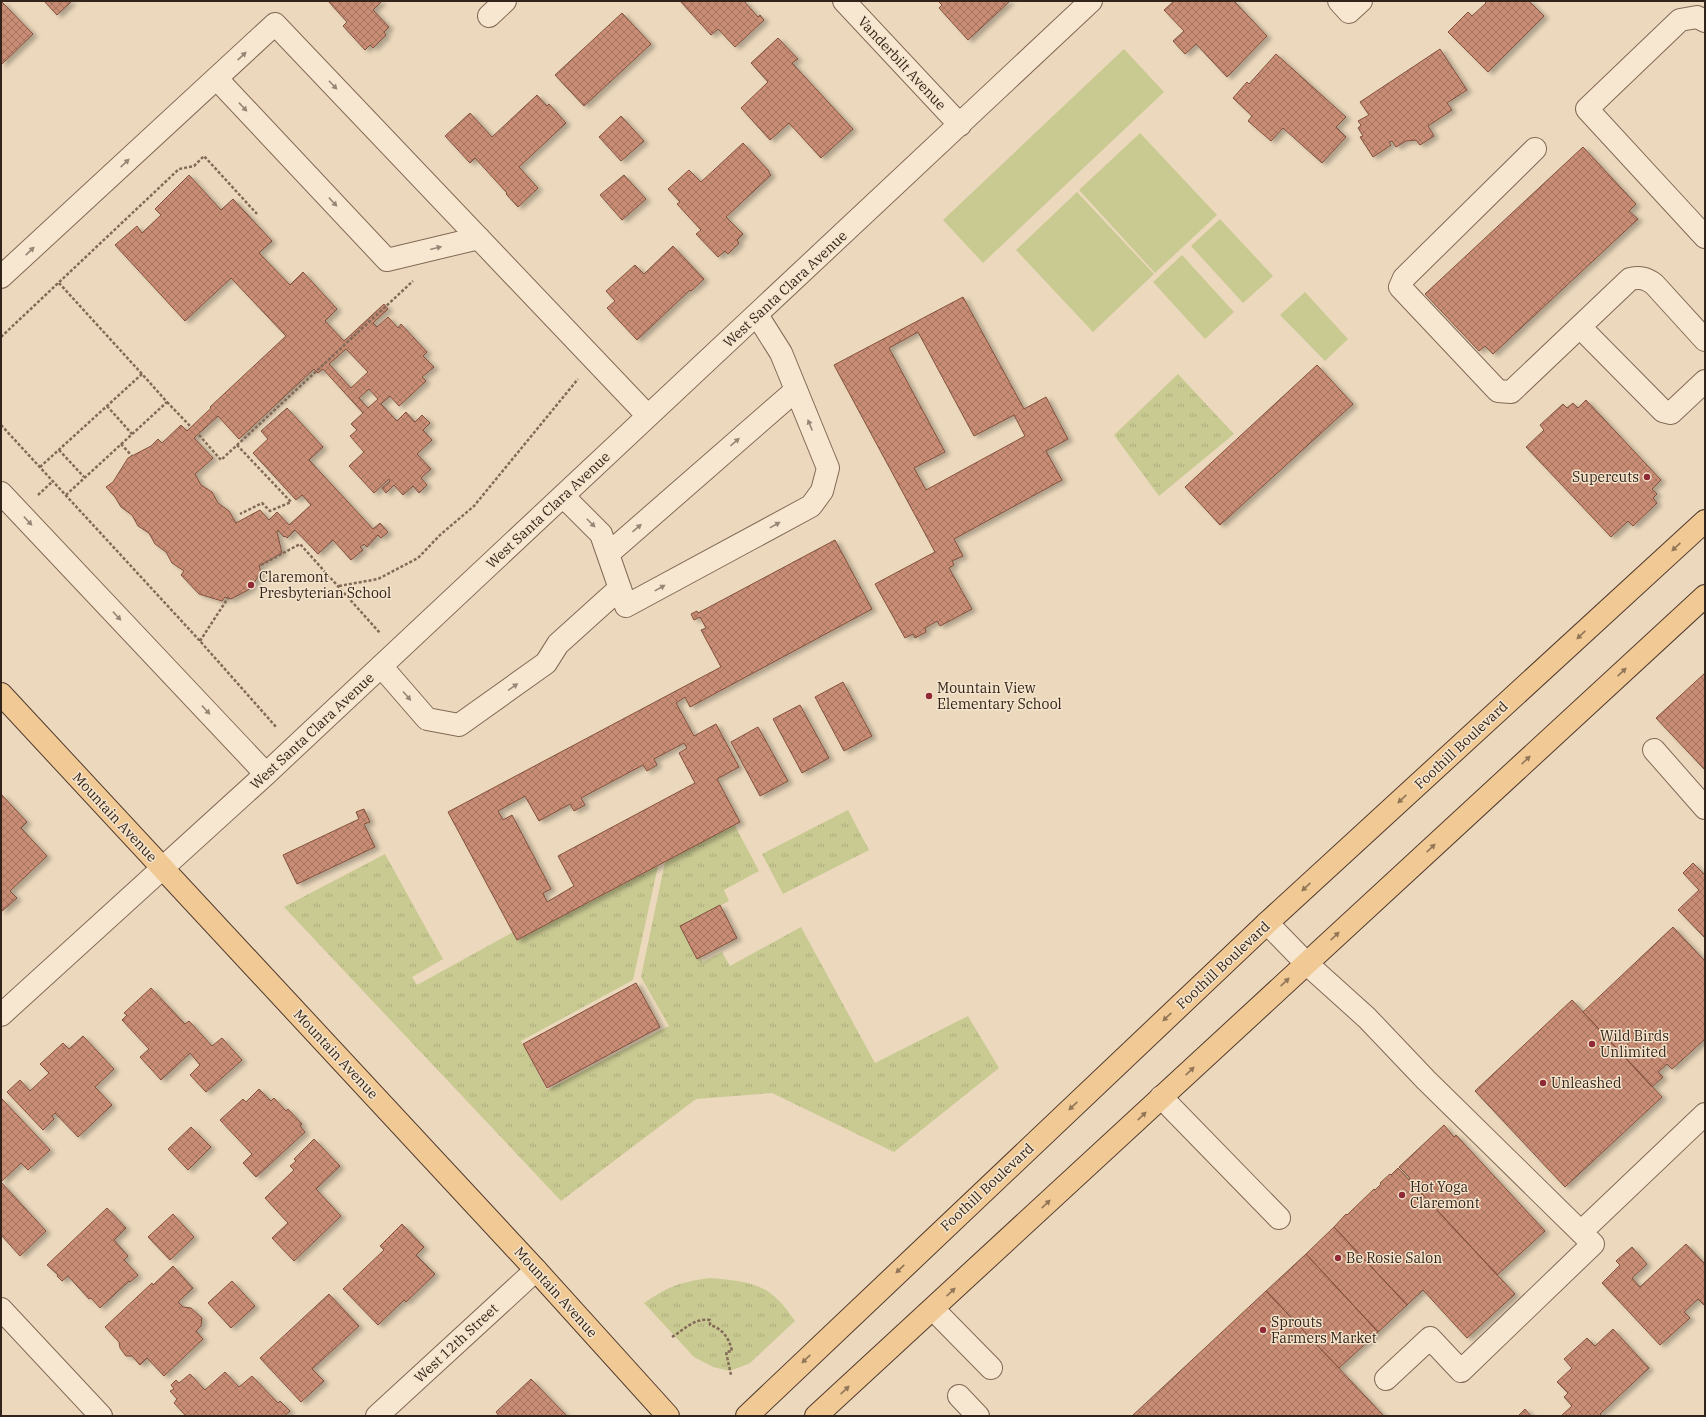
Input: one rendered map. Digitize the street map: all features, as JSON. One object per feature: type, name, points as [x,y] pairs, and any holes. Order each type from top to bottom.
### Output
[{"type":"main road","name":"Foothill Boulevard","points":[[747,1416],[1267,923],[1705,521]]},
{"type":"main road","points":[[816,1416],[1705,596]]},
{"type":"main road","name":"Mountain Avenue","points":[[1,694],[536,1270],[668,1416]]},
{"type":"street","points":[[489,16],[504,1]]},
{"type":"street","name":"Vanderbilt Avenue","points":[[844,1],[960,125]]},
{"type":"street","name":"West Santa Clara Avenue","points":[[1,1015],[266,774],[1091,1]]},
{"type":"street","points":[[1705,21],[1697,17],[1680,20],[1587,109],[1705,237]]},
{"type":"street","points":[[1,277],[276,24],[648,416]]},
{"type":"street","points":[[217,79],[388,260],[479,238]]},
{"type":"street","points":[[1535,149],[1404,278],[1400,287],[1498,391],[1511,392],[1630,279],[1639,277],[1648,279],[1705,340]]},
{"type":"street","points":[[563,496],[601,534],[626,606],[811,506],[822,491],[828,468],[781,353],[757,315]]},
{"type":"street","points":[[1580,327],[1663,411],[1671,413],[1705,381]]},
{"type":"street","points":[[608,554],[796,390]]},
{"type":"street","points":[[1,493],[266,774]]},
{"type":"street","points":[[381,666],[427,719],[458,725],[546,663],[558,644],[620,588]]},
{"type":"street","points":[[1654,750],[1705,808]]},
{"type":"street","points":[[1267,923],[1306,963],[1367,1018],[1426,1080],[1593,1244],[1461,1371],[1430,1338],[1386,1379]]},
{"type":"street","points":[[1161,1097],[1279,1218]]},
{"type":"street","points":[[1581,1232],[1705,1114]]},
{"type":"street","name":"West 12th Street","points":[[377,1416],[536,1270]]},
{"type":"street","points":[[1,1309],[101,1416]]},
{"type":"street","points":[[932,1309],[991,1368]]},
{"type":"street","points":[[959,1396],[978,1416]]},
{"type":"path","points":[[1,337],[179,169],[194,166],[204,156],[257,214]]},
{"type":"path","points":[[199,435],[221,460],[417,277]]},
{"type":"path","points":[[59,283],[191,427]]},
{"type":"path","points":[[339,586],[378,579],[418,558],[440,535],[474,506],[556,404],[595,360]]},
{"type":"path","points":[[40,467],[142,374]]},
{"type":"path","points":[[66,495],[167,402]]},
{"type":"path","points":[[106,406],[132,434]]},
{"type":"path","points":[[1,426],[200,640],[279,729]]},
{"type":"path","points":[[121,444],[132,456]]},
{"type":"path","points":[[237,445],[291,502],[270,511],[262,503],[240,514]]},
{"type":"path","points":[[59,450],[84,477]]},
{"type":"path","points":[[261,565],[300,544],[381,633]]},
{"type":"path","points":[[200,640],[228,598]]},
{"type":"path","points":[[672,1337],[690,1324],[702,1319],[710,1320],[710,1326],[722,1331],[730,1341],[732,1351],[726,1352],[731,1375]]},
{"type":"green space","points":[[1124,49],[1164,92],[983,263],[943,220]]},
{"type":"green space","points":[[1140,133],[1217,215],[1155,273],[1079,190]]},
{"type":"green space","points":[[1077,192],[1154,274],[1093,332],[1016,250]]},
{"type":"green space","points":[[1220,219],[1273,276],[1243,303],[1191,246]]},
{"type":"green space","points":[[1182,255],[1234,312],[1205,339],[1153,282]]},
{"type":"green space","points":[[1305,292],[1348,339],[1325,361],[1280,315]]},
{"type":"green space","points":[[1178,374],[1234,434],[1159,496],[1114,435]]},
{"type":"green space","points":[[848,810],[869,850],[783,894],[762,854]]},
{"type":"green space","points":[[734,824],[759,871],[724,890],[729,901],[683,925],[703,962],[722,952],[730,966],[801,927],[875,1063],[968,1016],[999,1068],[894,1152],[772,1093],[696,1099],[561,1201],[284,907],[385,854],[443,959],[412,977],[417,985],[513,932],[517,940],[658,866],[633,980],[521,1041],[547,1090],[669,1026],[641,977],[665,862]]},
{"type":"green space","points":[[710,1278],[746,1282],[763,1288],[780,1301],[795,1321],[750,1363],[730,1371],[713,1367],[694,1357],[644,1303],[661,1292],[675,1286],[691,1281]]},
{"type":"building","points":[[1,1],[33,34],[1,65]]},
{"type":"building","points":[[44,1],[72,1],[57,15]]},
{"type":"building","points":[[328,1],[382,1],[373,10],[389,27],[384,32],[386,35],[373,48],[370,45],[365,50],[343,26],[347,22]]},
{"type":"building","points":[[680,1],[744,1],[758,17],[760,15],[764,20],[735,47],[718,29],[711,35]]},
{"type":"building","points":[[938,1],[1010,1],[968,40],[939,8],[942,5]]},
{"type":"building","points":[[1174,1],[1234,1],[1267,36],[1227,77],[1196,44],[1185,54],[1173,41],[1184,31],[1164,10]]},
{"type":"building","points":[[1484,1],[1529,1],[1544,16],[1488,72],[1448,32],[1468,12],[1472,16],[1486,3]]},
{"type":"building","points":[[622,13],[651,44],[584,106],[555,75]]},
{"type":"building","points":[[778,38],[798,59],[792,63],[853,129],[821,158],[789,123],[770,140],[741,108],[768,82],[751,63]]},
{"type":"building","points":[[1440,49],[1467,90],[1447,103],[1452,110],[1428,126],[1434,136],[1420,145],[1416,140],[1406,141],[1396,147],[1392,141],[1389,142],[1391,145],[1373,157],[1360,137],[1363,136],[1358,128],[1361,125],[1358,121],[1369,115],[1360,102]]},
{"type":"building","points":[[1276,54],[1346,117],[1336,127],[1346,137],[1322,163],[1283,128],[1271,141],[1248,121],[1252,116],[1233,98],[1247,82],[1249,84]]},
{"type":"building","points":[[537,95],[547,106],[549,104],[566,123],[519,167],[538,188],[518,207],[475,158],[470,163],[445,136],[470,113],[492,137]]},
{"type":"building","points":[[621,116],[644,141],[621,161],[599,137]]},
{"type":"building","points":[[743,143],[771,175],[726,217],[743,234],[737,240],[739,243],[728,254],[725,251],[718,257],[696,234],[701,230],[677,204],[680,202],[668,189],[689,170],[701,182]]},
{"type":"building","points":[[1583,147],[1636,204],[1629,211],[1638,219],[1493,354],[1485,346],[1479,351],[1425,294]]},
{"type":"building","points":[[189,175],[221,210],[233,199],[272,241],[259,253],[290,285],[303,272],[337,309],[325,321],[344,341],[384,304],[388,309],[373,323],[377,327],[388,317],[398,328],[401,324],[427,352],[423,356],[434,367],[422,377],[426,381],[399,406],[390,396],[381,404],[397,421],[406,412],[415,422],[422,415],[430,423],[423,430],[432,440],[417,454],[431,469],[421,478],[427,485],[419,493],[413,486],[403,495],[394,485],[386,493],[382,488],[390,481],[389,479],[374,493],[349,466],[364,452],[350,436],[357,430],[351,424],[363,413],[323,369],[318,373],[314,369],[239,439],[218,416],[194,438],[213,458],[195,474],[201,485],[212,492],[218,503],[229,511],[236,523],[260,510],[269,520],[277,512],[289,525],[311,505],[302,495],[296,500],[253,453],[268,439],[261,431],[287,408],[323,447],[309,460],[373,529],[380,523],[388,532],[381,538],[378,535],[367,547],[364,544],[360,547],[363,550],[351,560],[333,540],[318,554],[295,530],[287,538],[285,536],[284,537],[278,530],[277,532],[282,553],[259,566],[261,572],[250,589],[231,599],[225,597],[222,601],[199,594],[181,575],[184,571],[172,563],[166,552],[155,544],[149,533],[138,526],[132,515],[121,507],[106,487],[113,482],[128,458],[151,446],[158,439],[162,443],[181,425],[187,431],[211,408],[210,407],[286,336],[231,278],[185,321],[115,245],[137,226],[142,233],[161,215],[155,209]],"holes":[[[346,349],[368,372],[351,388],[329,364]],[[369,389],[378,399],[368,408],[359,398]]]},
{"type":"building","points":[[624,175],[646,199],[622,220],[600,195]]},
{"type":"building","points":[[673,246],[704,279],[691,291],[690,290],[637,340],[607,308],[615,301],[606,291],[635,265],[644,274]]},
{"type":"building","points":[[963,297],[1024,409],[1046,397],[1068,439],[1046,451],[1062,480],[954,539],[963,556],[952,561],[954,565],[949,568],[972,609],[940,626],[937,621],[925,628],[926,632],[915,638],[913,634],[905,638],[875,584],[935,552],[834,365]],"holes":[[[918,332],[974,436],[1014,415],[1025,436],[926,490],[914,468],[945,452],[889,348]]]},
{"type":"building","points":[[1317,365],[1353,404],[1220,525],[1185,487]]},
{"type":"building","points":[[1586,400],[1661,480],[1652,489],[1657,494],[1653,498],[1657,503],[1633,526],[1628,521],[1611,537],[1526,447],[1544,430],[1540,425],[1563,404],[1567,408],[1573,403],[1578,408]]},
{"type":"building","points":[[835,540],[872,609],[690,707],[685,697],[676,703],[694,736],[716,724],[739,767],[717,779],[740,822],[517,940],[448,812],[721,667],[701,630],[706,628],[700,617],[694,620],[691,614],[697,611],[698,613]],"holes":[[[684,743],[687,748],[679,753],[695,783],[558,856],[574,886],[547,902],[543,893],[551,889],[512,815],[503,820],[498,811],[525,796],[539,821],[570,804],[574,811],[585,805],[581,798],[643,765],[647,771],[657,765],[654,759]]]},
{"type":"building","points":[[1705,673],[1705,770],[1656,718]]},
{"type":"building","points":[[843,682],[872,736],[844,751],[815,697]]},
{"type":"building","points":[[800,705],[829,758],[802,773],[773,719]]},
{"type":"building","points":[[758,727],[788,781],[760,796],[731,742]]},
{"type":"building","points":[[1,794],[27,822],[21,828],[47,856],[10,891],[17,898],[1,912]]},
{"type":"building","points":[[364,809],[370,822],[364,824],[375,847],[297,884],[283,855],[359,819],[356,812]]},
{"type":"building","points":[[1693,863],[1705,875],[1705,938],[1678,910],[1699,890],[1683,873]]},
{"type":"building","points":[[720,905],[737,938],[697,959],[680,926]]},
{"type":"building","points":[[1673,927],[1705,961],[1705,1039],[1672,1069],[1667,1064],[1658,1072],[1663,1077],[1652,1087],[1583,1012]]},
{"type":"building","points":[[636,983],[660,1027],[547,1088],[523,1044]]},
{"type":"building","points":[[151,988],[185,1024],[189,1021],[212,1046],[222,1038],[242,1060],[206,1092],[190,1075],[200,1065],[190,1053],[161,1080],[140,1057],[149,1049],[122,1020],[127,1015],[124,1013]]},
{"type":"building","points":[[1572,1000],[1662,1097],[1565,1187],[1475,1091]]},
{"type":"building","points":[[83,1036],[114,1069],[95,1087],[112,1105],[78,1137],[55,1113],[52,1116],[54,1119],[43,1130],[7,1092],[20,1080],[30,1091],[49,1073],[40,1064],[63,1043],[69,1049]]},
{"type":"building","points":[[259,1089],[271,1101],[274,1098],[286,1111],[288,1109],[302,1124],[300,1126],[305,1132],[256,1177],[243,1163],[252,1154],[220,1120],[243,1099],[246,1102]]},
{"type":"building","points":[[2,1099],[50,1150],[28,1170],[21,1163],[1,1182],[1,1100]]},
{"type":"building","points":[[1444,1125],[1454,1137],[1456,1135],[1545,1231],[1497,1275],[1409,1180],[1410,1178],[1399,1167]]},
{"type":"building","points":[[191,1127],[211,1147],[188,1170],[168,1149]]},
{"type":"building","points":[[314,1139],[340,1166],[316,1189],[341,1216],[294,1261],[272,1238],[288,1223],[265,1198],[294,1170],[290,1166],[296,1161],[294,1159]]},
{"type":"building","points":[[1398,1168],[1515,1294],[1467,1338],[1423,1290],[1407,1305],[1334,1227],[1346,1214],[1347,1215]]},
{"type":"building","points":[[1,1182],[46,1231],[20,1256],[1,1235]]},
{"type":"building","points":[[107,1208],[126,1228],[114,1240],[128,1256],[124,1260],[138,1275],[130,1282],[129,1281],[100,1308],[91,1298],[89,1299],[68,1276],[62,1281],[47,1265]]},
{"type":"building","points":[[173,1214],[194,1237],[170,1260],[148,1237]]},
{"type":"building","points":[[402,1224],[424,1247],[416,1255],[435,1274],[406,1302],[404,1300],[378,1325],[343,1289],[384,1250],[380,1246]]},
{"type":"building","points":[[1334,1227],[1407,1305],[1378,1332],[1306,1254]]},
{"type":"building","points":[[1686,1244],[1705,1264],[1705,1306],[1698,1299],[1684,1312],[1690,1318],[1660,1345],[1602,1283],[1620,1265],[1616,1261],[1632,1247],[1647,1264],[1632,1278],[1640,1287]]},
{"type":"building","points":[[1306,1254],[1378,1332],[1339,1368],[1266,1291]]},
{"type":"building","points":[[173,1266],[193,1288],[178,1302],[183,1307],[191,1308],[202,1318],[201,1326],[196,1331],[203,1339],[164,1376],[147,1358],[140,1365],[132,1356],[126,1356],[120,1348],[119,1342],[105,1327],[152,1283],[153,1285]]},
{"type":"building","points":[[232,1281],[255,1306],[231,1328],[208,1303]]},
{"type":"building","name":"Sprouts Farmers Market","points":[[1266,1291],[1384,1416],[1132,1416]]},
{"type":"building","points":[[329,1294],[359,1326],[312,1369],[324,1381],[301,1402],[260,1358]]},
{"type":"building","points":[[1613,1329],[1649,1368],[1600,1414],[1602,1416],[1563,1416],[1562,1415],[1572,1406],[1564,1397],[1568,1393],[1557,1382],[1572,1368],[1564,1359],[1587,1338],[1595,1346]]},
{"type":"building","points":[[225,1372],[239,1387],[252,1376],[278,1403],[280,1401],[290,1411],[284,1416],[186,1416],[174,1403],[177,1399],[170,1391],[174,1389],[171,1385],[176,1380],[179,1383],[190,1374],[205,1390]]},
{"type":"building","points":[[531,1379],[567,1416],[499,1416],[496,1412]]},
{"type":"building","points":[[1525,1409],[1531,1416],[1518,1416]]},
{"type":"place","name":"Supercuts","points":[[1647,477]]},
{"type":"place","name":"Claremont Presbyterian School","points":[[251,585]]},
{"type":"place","name":"Mountain View Elementary School","points":[[929,696]]},
{"type":"place","name":"Wild Birds Unlimited","points":[[1592,1044]]},
{"type":"place","name":"Unleashed","points":[[1543,1083]]},
{"type":"place","name":"Hot Yoga Claremont","points":[[1402,1195]]},
{"type":"place","name":"Be Rosie Salon","points":[[1338,1258]]},
{"type":"place","name":"Sprouts Farmers Market","points":[[1263,1330]]}]
